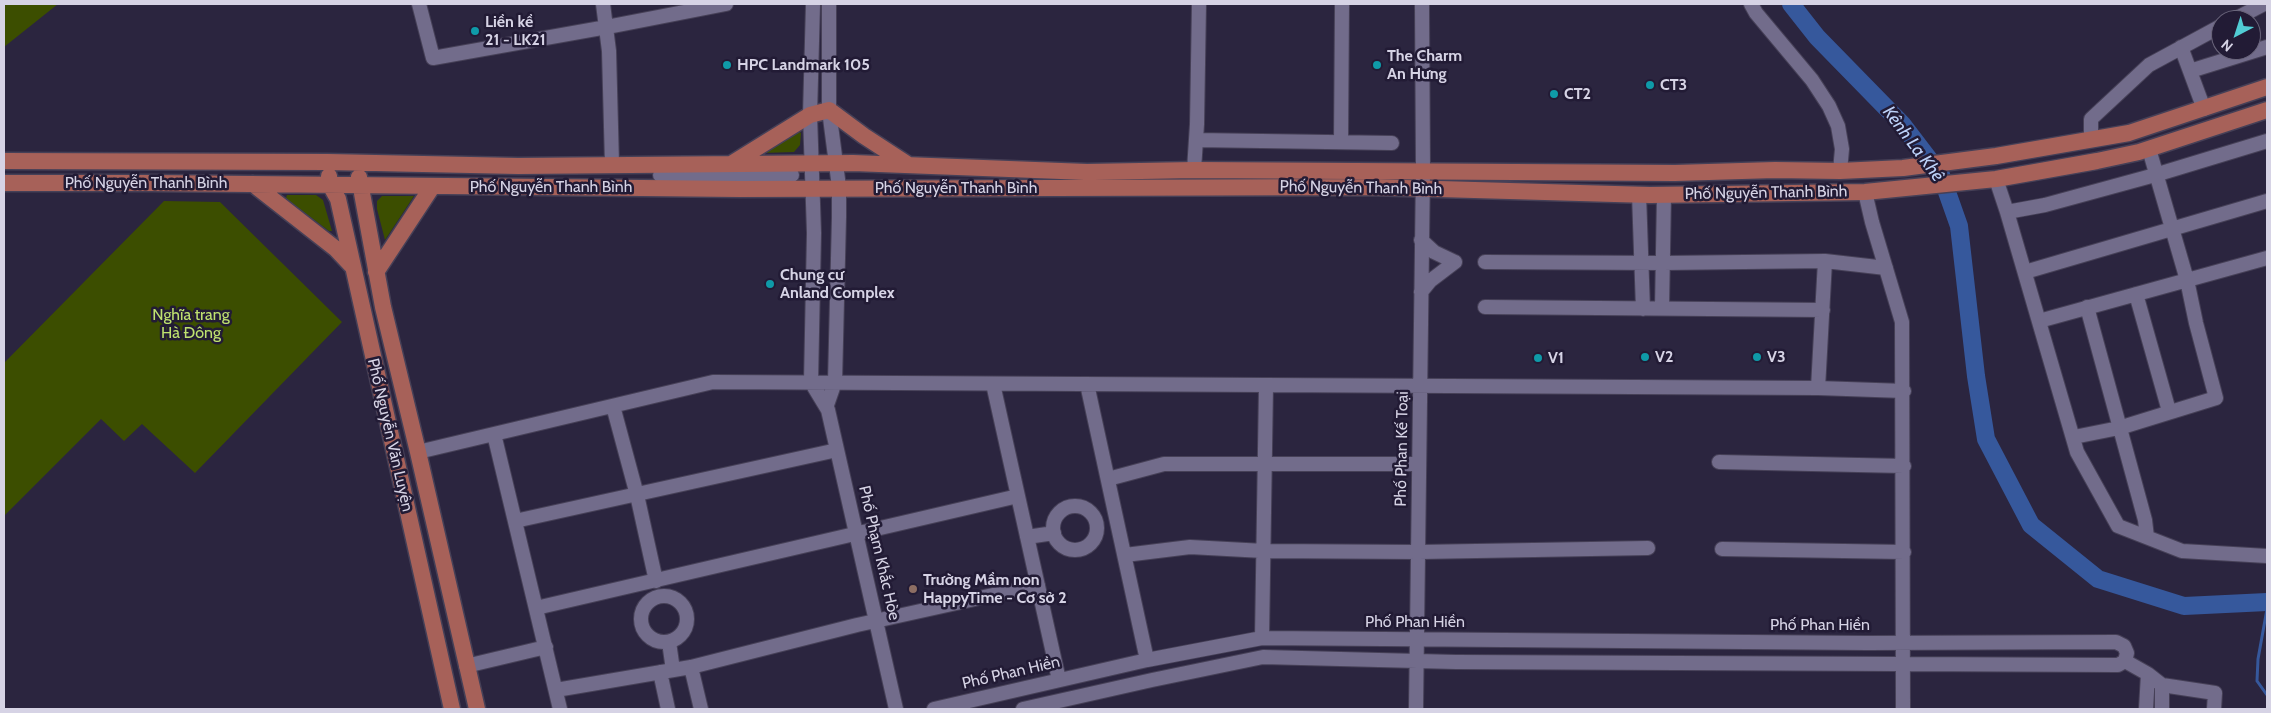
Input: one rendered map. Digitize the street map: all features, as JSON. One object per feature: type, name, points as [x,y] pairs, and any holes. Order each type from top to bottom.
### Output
[{"type":"main road","points":[[2091,140],[2129,133],[2267,86]]},
{"type":"main road","points":[[731,164],[810,115],[829,110],[910,166]]},
{"type":"main road","points":[[1996,179],[2097,161],[2148,149],[2267,110]]},
{"type":"main road","name":"Phố Nguyễn Thanh Bình","points":[[4,161],[328,162],[518,166],[835,164],[1087,172],[1423,170],[1675,173],[1775,170],[1840,171],[1902,168],[1984,158],[2091,140]]},
{"type":"main road","name":"Phố Nguyễn Văn Luyện","points":[[328,162],[330,185],[338,200],[452,709]]},
{"type":"main road","name":"Phố Nguyễn Văn Luyện","points":[[358,163],[360,186],[376,272],[477,709]]},
{"type":"main road","name":"Phố Nguyễn Thanh Bình","points":[[4,183],[1004,189],[1369,187],[1664,195],[1865,192],[1996,179]]},
{"type":"main road","points":[[252,184],[336,248],[352,266]]},
{"type":"main road","points":[[376,272],[432,187]]},
{"type":"street","points":[[419,4],[433,58],[607,28],[726,4]]},
{"type":"street","points":[[603,4],[607,28],[612,164]]},
{"type":"street","points":[[811,382],[814,187],[810,115],[813,4]]},
{"type":"street","name":"Phố Phạm Khắc Hòe","points":[[827,405],[834,382],[839,187],[829,110],[829,4]]},
{"type":"street","points":[[1194,170],[1199,4]]},
{"type":"street","points":[[1341,142],[1342,4]]},
{"type":"street","name":"Phố Phan Kế Toại","points":[[1416,709],[1421,387],[1421,189],[1423,170],[1422,4]]},
{"type":"street","points":[[1751,4],[1756,13],[1812,80],[1829,106],[1838,126],[1842,149],[1840,171]]},
{"type":"street","points":[[2252,10],[2264,4]]},
{"type":"street","points":[[2091,140],[2091,119],[2149,65],[2211,31]]},
{"type":"street","points":[[2181,47],[2204,109]]},
{"type":"street","points":[[2190,71],[2267,47]]},
{"type":"street","points":[[1196,140],[1392,143]]},
{"type":"street","points":[[2007,212],[2155,175],[2267,140]]},
{"type":"street","points":[[2074,437],[2120,428],[2169,411],[2216,398],[2186,280],[2148,149]]},
{"type":"street","points":[[660,175],[792,176]]},
{"type":"street","points":[[1468,178],[1529,178]]},
{"type":"street","points":[[1996,179],[2077,452],[2118,526],[2182,551],[2267,556]]},
{"type":"street","points":[[1865,192],[1902,322],[1904,391],[1903,709]]},
{"type":"street","points":[[1639,194],[1643,308]]},
{"type":"street","points":[[1662,308],[1664,195]]},
{"type":"street","points":[[2024,272],[2267,202]]},
{"type":"street","points":[[1421,240],[1434,252],[1455,262],[1436,275],[1421,292]]},
{"type":"street","points":[[2038,321],[2267,258]]},
{"type":"street","points":[[1484,262],[1663,263],[1825,261],[1886,268]]},
{"type":"street","points":[[1818,388],[1825,261]]},
{"type":"street","points":[[2136,294],[2169,411]]},
{"type":"street","points":[[1485,307],[1823,310]]},
{"type":"street","points":[[2087,307],[2145,520],[2147,537]]},
{"type":"street","points":[[418,452],[713,382],[1818,388],[1904,391]]},
{"type":"street","name":"Phố Phạm Khắc Hòe","points":[[811,382],[827,405],[896,709]]},
{"type":"street","points":[[994,384],[1059,680]]},
{"type":"street","points":[[1087,384],[1147,660]]},
{"type":"street","points":[[1262,638],[1266,386]]},
{"type":"street","points":[[613,406],[637,495],[656,581]]},
{"type":"street","points":[[494,434],[560,709]]},
{"type":"street","points":[[515,520],[837,450]]},
{"type":"street","points":[[1719,462],[1904,466]]},
{"type":"street","points":[[1108,479],[1164,464],[1419,464]]},
{"type":"street","points":[[536,608],[857,535],[1018,496]]},
{"type":"street","points":[[1069,506],[1083,507],[1094,516],[1097,524],[1098,529],[1093,542],[1082,550],[1068,549],[1057,541],[1053,527],[1058,514],[1069,506]]},
{"type":"street","points":[[1097,524],[1116,517]]},
{"type":"street","points":[[1028,537],[1054,533]]},
{"type":"street","points":[[1125,555],[1190,547],[1264,551],[1419,552],[1648,548]]},
{"type":"street","points":[[1722,549],[1904,552]]},
{"type":"street","points":[[556,690],[691,667],[876,621],[1038,585]]},
{"type":"street","name":"Phố Phan Hiền","points":[[934,709],[1147,660],[1262,638],[1904,643],[2116,642],[2124,646],[2127,653],[2125,661]]},
{"type":"street","points":[[668,709],[667,671],[669,642]]},
{"type":"street","points":[[466,666],[546,647]]},
{"type":"street","points":[[1023,709],[1262,657],[1418,661],[2118,666],[2125,661],[2148,674],[2162,685],[2215,693],[2214,709]]},
{"type":"street","points":[[691,667],[701,709]]},
{"type":"street","points":[[2146,709],[2148,674]]},
{"type":"street","points":[[2162,685],[2162,709]]},
{"type":"green space","points":[[4,4],[58,4],[4,47]]},
{"type":"green space","points":[[798,131],[801,133],[800,145],[794,152],[763,153]]},
{"type":"green space","points":[[287,195],[316,195],[323,200],[332,231],[329,231],[288,200],[286,198]]},
{"type":"green space","points":[[382,196],[414,196],[385,240],[377,209],[377,201]]},
{"type":"green space","name":"Nghĩa trang Hà Đông","points":[[164,201],[220,202],[342,322],[195,473],[142,424],[124,441],[101,419],[4,516],[4,363]]},
{"type":"waterway","name":"Kênh La Khê","points":[[1791,4],[1817,37],[1902,124],[1941,175],[1959,226],[1976,376],[1986,439],[2031,525],[2098,579],[2184,606],[2267,602]]},
{"type":"waterway","points":[[2267,609],[2258,659],[2257,681],[2267,695]]},
{"type":"place","name":"Liền kề 21 - LK21","points":[[475,31]]},
{"type":"place","name":"HPC Landmark 105","points":[[727,65]]},
{"type":"place","name":"The Charm An Hưng","points":[[1377,65]]},
{"type":"place","name":"CT3","points":[[1650,85]]},
{"type":"place","name":"CT2","points":[[1554,94]]},
{"type":"place","name":"Chung cư Anland Complex","points":[[770,284]]},
{"type":"place","name":"V2","points":[[1645,357]]},
{"type":"place","name":"V3","points":[[1757,357]]},
{"type":"place","name":"V1","points":[[1538,358]]},
{"type":"place","name":"Trường Mầm non HappyTime - Cơ sở 2","points":[[913,589]]}]
